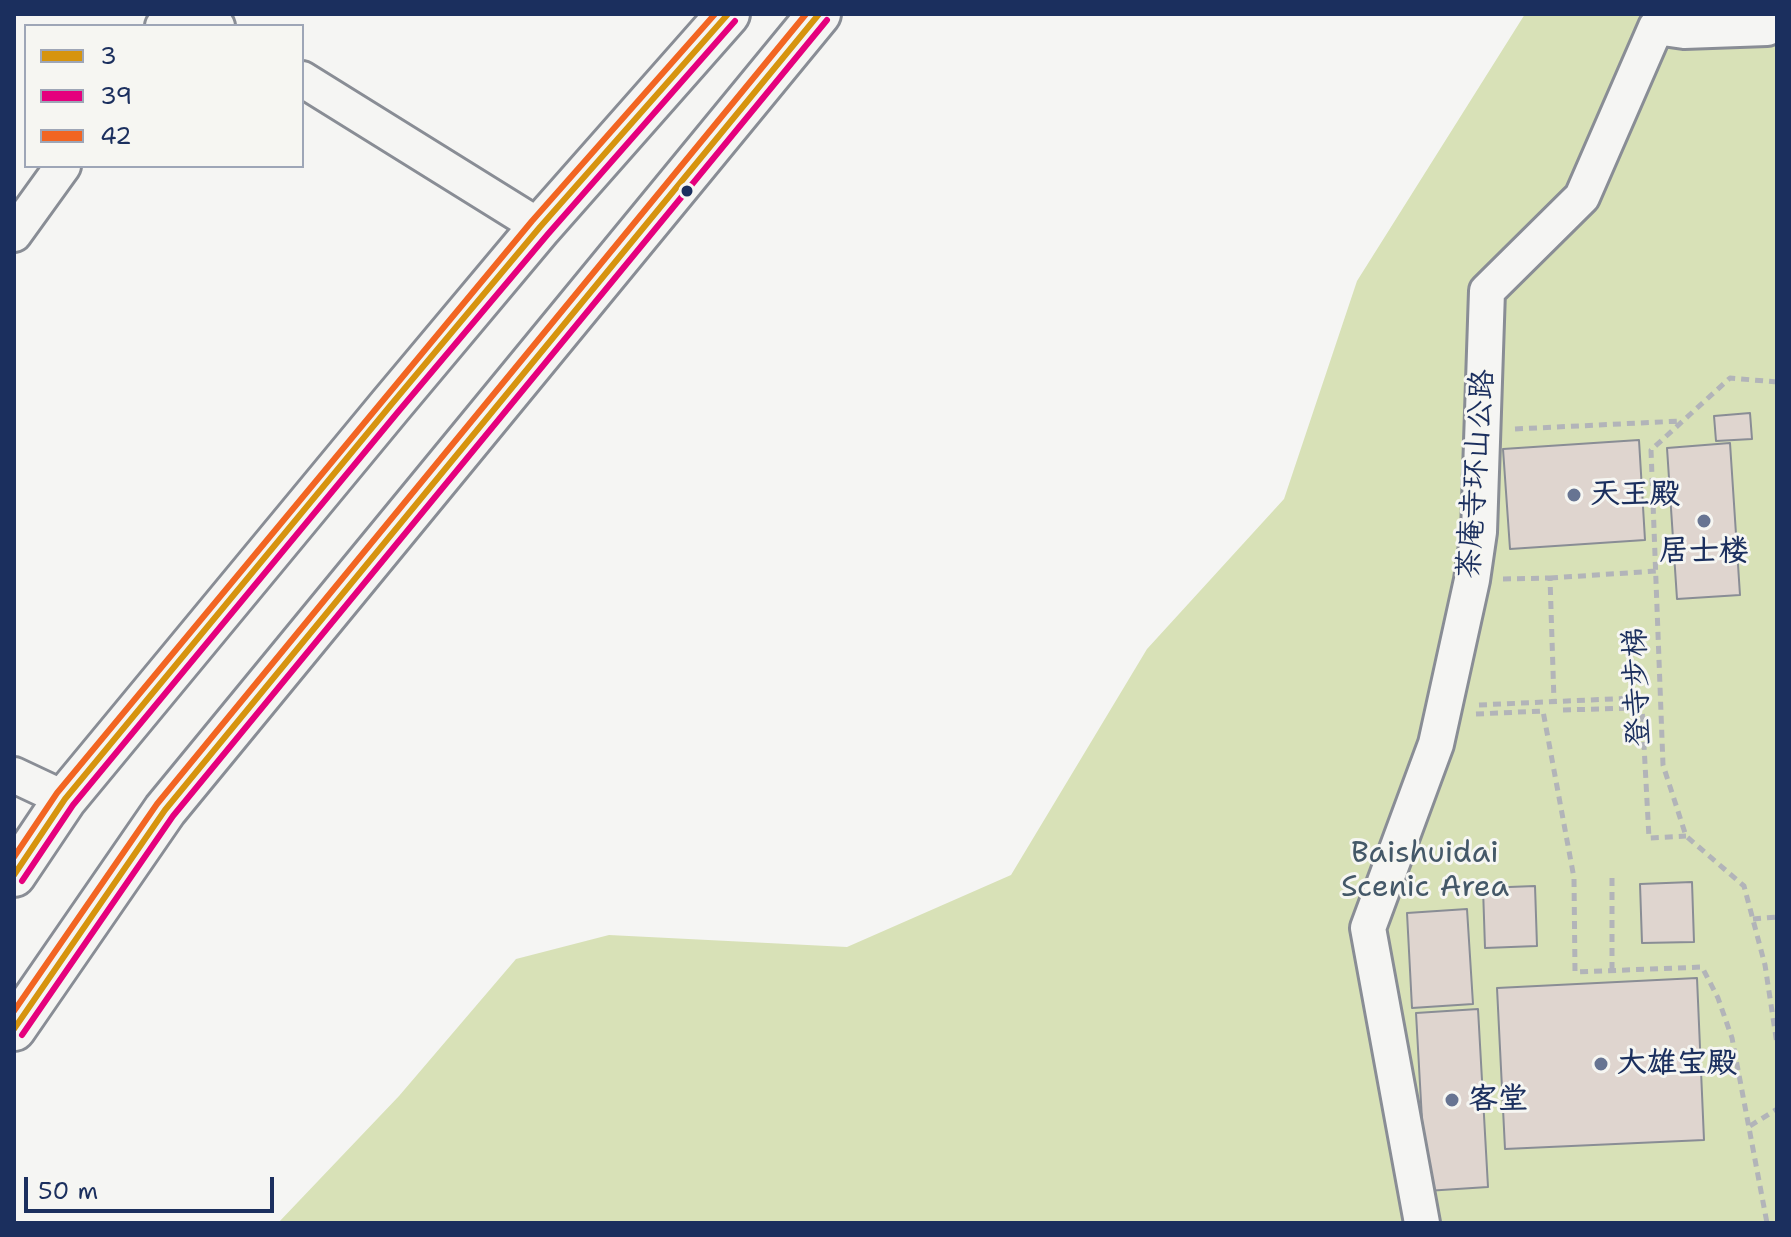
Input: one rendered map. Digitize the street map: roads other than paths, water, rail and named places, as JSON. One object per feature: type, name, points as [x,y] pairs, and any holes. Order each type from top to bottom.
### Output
[{"type":"main road","points":[[14,1029],[165,810],[819,14]]},
{"type":"main road","points":[[14,875],[65,799],[540,227],[717,19]]},
{"type":"street","name":"茶庵寺环山公路","points":[[1422,1223],[1368,928],[1436,744],[1472,580],[1479,532],[1487,291],[1582,197],[1656,27],[1684,31],[1767,28],[1777,23]]},
{"type":"street","points":[[304,80],[540,227]]},
{"type":"street","points":[[14,234],[62,168]]},
{"type":"street","points":[[14,775],[65,799]]},
{"type":"place","name":"天王殿","points":[[1574,495]]},
{"type":"place","name":"居士楼","points":[[1704,521]]},
{"type":"place","name":"大雄宝殿","points":[[1601,1064]]},
{"type":"place","name":"客堂","points":[[1452,1100]]},
{"type":"park label","name":"Baishuidai Scenic Area","points":[[1425,871]]}]
